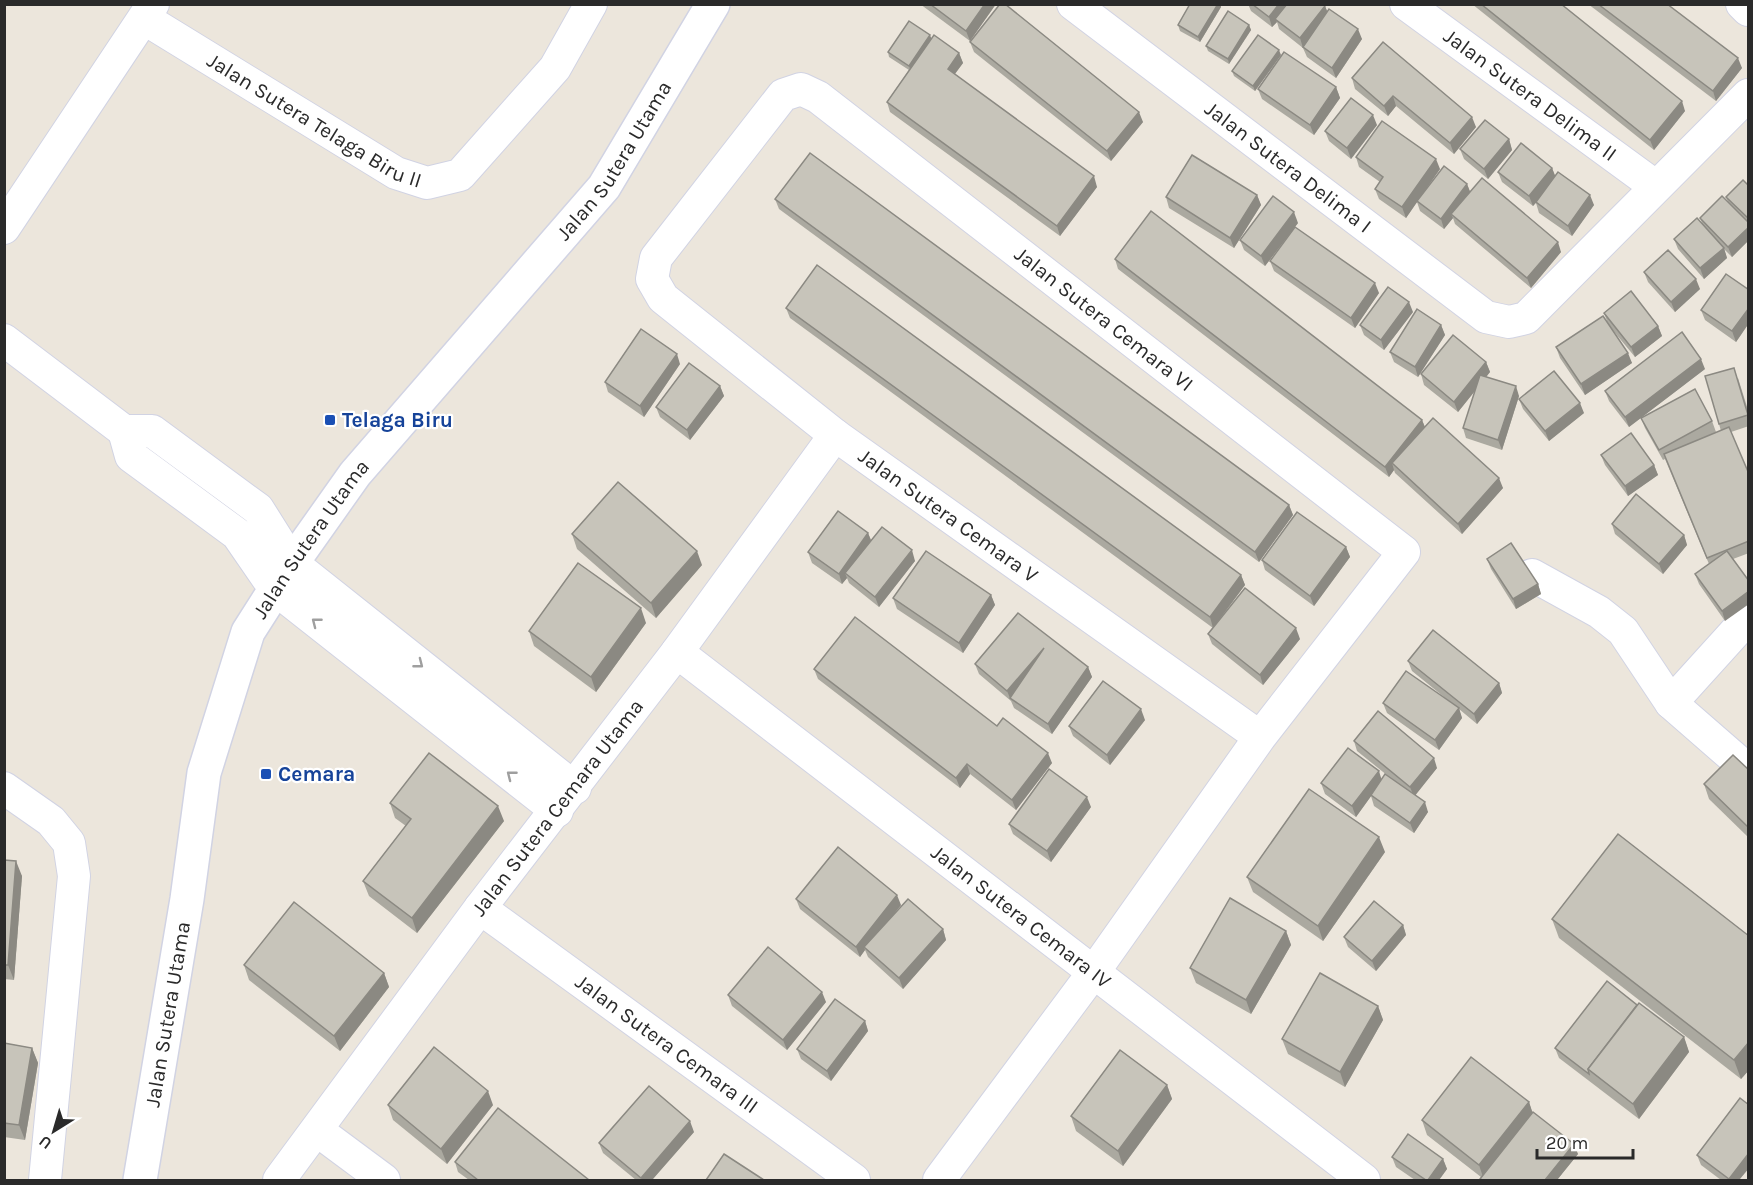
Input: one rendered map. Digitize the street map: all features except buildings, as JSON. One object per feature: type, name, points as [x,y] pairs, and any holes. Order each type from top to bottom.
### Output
[{"type":"street","name":"Jalan Sutera Telaga Biru II","points":[[149,12],[396,173],[427,183],[460,175],[555,68],[591,4]]},
{"type":"street","name":"Jalan Sutera Utama","points":[[140,1180],[187,899],[204,772],[248,632],[283,576],[355,474],[604,187],[713,4]]},
{"type":"street","name":"Jalan Sutera Delima I","points":[[1073,4],[1486,317],[1509,322],[1526,318],[1655,186]]},
{"type":"street","name":"Jalan Sutera Delima II","points":[[1406,4],[1655,186]]},
{"type":"street","points":[[1742,4],[1749,10]]},
{"type":"street","points":[[4,228],[149,12]]},
{"type":"street","name":"Jalan Sutera Cemara VI","points":[[652,279],[656,258],[783,94],[801,88],[818,97],[1404,552],[1260,737]]},
{"type":"street","points":[[1655,186],[1749,95]]},
{"type":"street","name":"Jalan Sutera Cemara V","points":[[652,279],[663,298],[835,435],[1260,737]]},
{"type":"street","points":[[4,340],[124,431],[152,431],[258,509],[283,576]]},
{"type":"street","points":[[124,431],[131,456],[237,534],[283,576],[566,800]]},
{"type":"street","name":"Jalan Sutera Cemara Utama","points":[[279,1180],[318,1131],[480,908],[566,800],[677,652],[835,435]]},
{"type":"street","points":[[1532,575],[1599,612],[1623,631],[1671,703],[1749,770]]},
{"type":"street","points":[[1671,703],[1749,618]]},
{"type":"street","name":"Jalan Sutera Cemara IV","points":[[677,652],[1364,1180]]},
{"type":"street","points":[[939,1180],[1093,973],[1260,737]]},
{"type":"street","points":[[4,788],[51,821],[69,843],[74,876],[45,1180]]},
{"type":"street","name":"Jalan Sutera Cemara III","points":[[480,908],[854,1180]]},
{"type":"street","points":[[318,1131],[384,1180]]},
{"type":"place","name":"Telaga Biru","points":[[330,420]]},
{"type":"place","name":"Cemara","points":[[266,774]]}]
